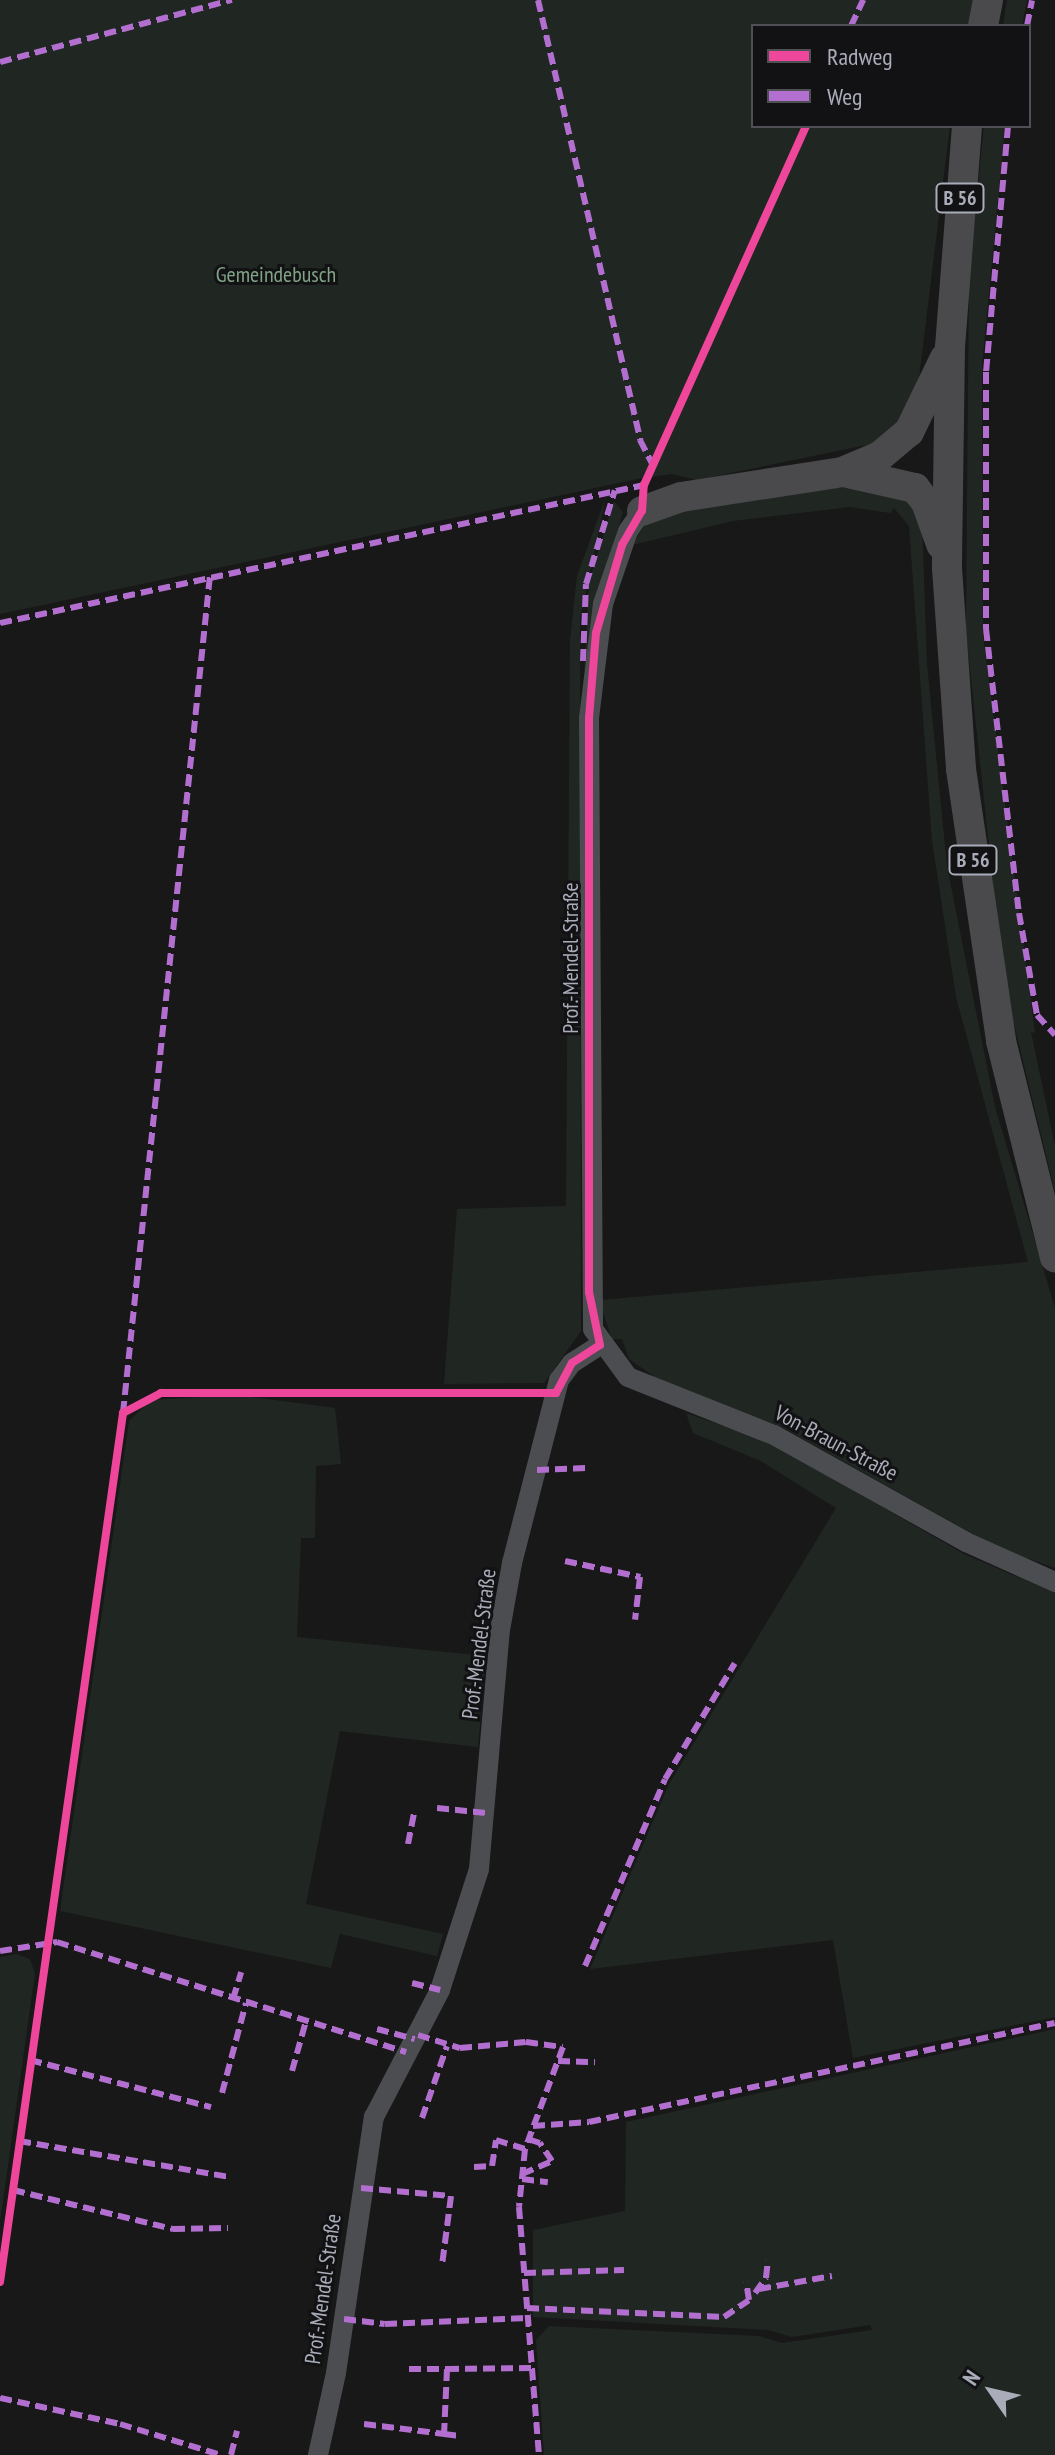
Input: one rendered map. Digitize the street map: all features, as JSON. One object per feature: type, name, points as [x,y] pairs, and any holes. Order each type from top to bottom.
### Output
[{"type":"highway","points":[[983,24],[988,0]]},
{"type":"highway","name":"B 56","points":[[967,128],[950,347],[947,568],[961,769],[980,917],[1001,1041],[1055,1257]]},
{"type":"highway","points":[[642,511],[681,497],[842,472],[880,456],[909,432],[950,347]]},
{"type":"highway","points":[[842,472],[904,483],[921,493],[947,568]]},
{"type":"street","name":"Prof.-Mendel-Straße","points":[[318,2455],[336,2373],[374,2117],[440,1990],[479,1869],[500,1630],[514,1556],[559,1380],[572,1363],[600,1345],[589,1292],[589,718],[603,604],[628,531],[642,511]]},
{"type":"street","name":"Von-Braun-Straße","points":[[600,1345],[615,1366],[644,1386],[774,1435],[966,1542],[1055,1582]]},
{"type":"green space","name":"Gemeindebusch","points":[[0,0],[975,0],[970,24],[751,24],[751,128],[950,128],[919,378],[895,439],[697,480],[672,474],[642,478],[0,614]]},
{"type":"green space","points":[[1007,0],[1027,0],[1022,24],[1003,24]]},
{"type":"green space","points":[[984,128],[1005,128],[982,366],[983,635],[1035,1033],[1031,1032],[1055,1146],[1055,1192],[1014,1024],[998,930],[966,631],[969,275]]},
{"type":"green space","points":[[830,488],[899,488],[922,521],[927,664],[947,866],[995,1107],[1055,1308],[1055,1568],[1000,1549],[782,1427],[659,1380],[629,1359],[622,1339],[612,1339],[601,1306],[601,1300],[1028,1262],[956,997],[932,841],[909,526],[894,508],[890,513],[850,507],[733,521],[632,545],[648,520],[665,513]]},
{"type":"green space","points":[[606,497],[580,619],[581,1331],[544,1383],[444,1384],[457,1209],[566,1206],[570,640],[577,576]]},
{"type":"green space","points":[[614,501],[623,512],[594,606],[584,674],[589,581]]},
{"type":"green space","points":[[236,1395],[335,1408],[341,1464],[316,1466],[315,1538],[301,1538],[297,1637],[486,1656],[478,1747],[340,1731],[306,1904],[443,1934],[437,1956],[340,1934],[331,1968],[60,1911],[129,1421],[151,1400]]},
{"type":"green space","points":[[686,1413],[767,1441],[964,1554],[1055,1593],[1055,2017],[853,2058],[833,1940],[590,1969],[669,1784],[836,1508],[761,1461],[693,1433]]},
{"type":"green space","points":[[16,1954],[30,1959],[35,1973],[0,2222],[0,1957]]},
{"type":"green space","points":[[1055,2029],[1055,2455],[544,2455],[536,2340],[549,2326],[759,2336],[782,2343],[872,2330],[870,2325],[792,2337],[768,2330],[533,2317],[533,2230],[625,2211],[626,2122]]},
{"type":"marked path","points":[[0,62],[232,0]]},
{"type":"marked path","points":[[538,0],[640,440],[653,465]]},
{"type":"marked path","points":[[852,24],[863,0]]},
{"type":"marked path","points":[[1027,24],[1032,0]]},
{"type":"marked path","points":[[1008,128],[986,372],[986,629],[1019,913],[1037,1015],[1055,1035]]},
{"type":"marked path","points":[[0,623],[644,485]]},
{"type":"marked path","points":[[583,661],[586,584],[615,490]]},
{"type":"marked path","points":[[123,1413],[210,575]]},
{"type":"marked path","points":[[537,1470],[586,1468]]},
{"type":"marked path","points":[[565,1561],[640,1577],[635,1620]]},
{"type":"marked path","points":[[585,1966],[665,1779],[735,1663]]},
{"type":"marked path","points":[[437,1808],[486,1813]]},
{"type":"marked path","points":[[408,1844],[414,1814]]},
{"type":"marked path","points":[[0,1951],[57,1942],[406,2052]]},
{"type":"marked path","points":[[233,1999],[241,1972]]},
{"type":"marked path","points":[[412,1983],[440,1990]]},
{"type":"marked path","points":[[222,2093],[246,2003]]},
{"type":"marked path","points":[[292,2071],[306,2021]]},
{"type":"marked path","points":[[533,2126],[589,2122],[1055,2023]]},
{"type":"marked path","points":[[377,2029],[415,2039]]},
{"type":"marked path","points":[[418,2035],[460,2048],[526,2042],[563,2047],[525,2149],[519,2207],[539,2455]]},
{"type":"marked path","points":[[422,2118],[447,2046]]},
{"type":"marked path","points":[[30,2060],[211,2107]]},
{"type":"marked path","points":[[558,2061],[595,2062]]},
{"type":"marked path","points":[[522,2174],[552,2161],[540,2143],[528,2139]]},
{"type":"marked path","points":[[474,2167],[492,2166],[496,2140],[525,2149]]},
{"type":"marked path","points":[[19,2141],[229,2177]]},
{"type":"marked path","points":[[522,2179],[548,2182]]},
{"type":"marked path","points":[[361,2188],[451,2196],[442,2265]]},
{"type":"marked path","points":[[13,2190],[173,2229],[228,2228]]},
{"type":"marked path","points":[[755,2293],[766,2278],[768,2260]]},
{"type":"marked path","points":[[524,2273],[624,2270]]},
{"type":"marked path","points":[[759,2289],[832,2276]]},
{"type":"marked path","points":[[527,2308],[724,2317],[749,2300],[746,2282]]},
{"type":"marked path","points":[[344,2319],[385,2324],[528,2318]]},
{"type":"marked path","points":[[447,2369],[532,2368]]},
{"type":"marked path","points":[[409,2369],[447,2369],[444,2434],[460,2436]]},
{"type":"marked path","points":[[0,2398],[120,2424],[221,2455]]},
{"type":"marked path","points":[[364,2424],[444,2434]]},
{"type":"marked path","points":[[231,2455],[237,2431]]},
{"type":"cycle path","points":[[0,2282],[123,1413],[161,1393],[556,1393],[572,1363],[600,1345],[589,1292],[589,718],[596,633],[622,545],[642,511],[644,485],[805,128]]}]
